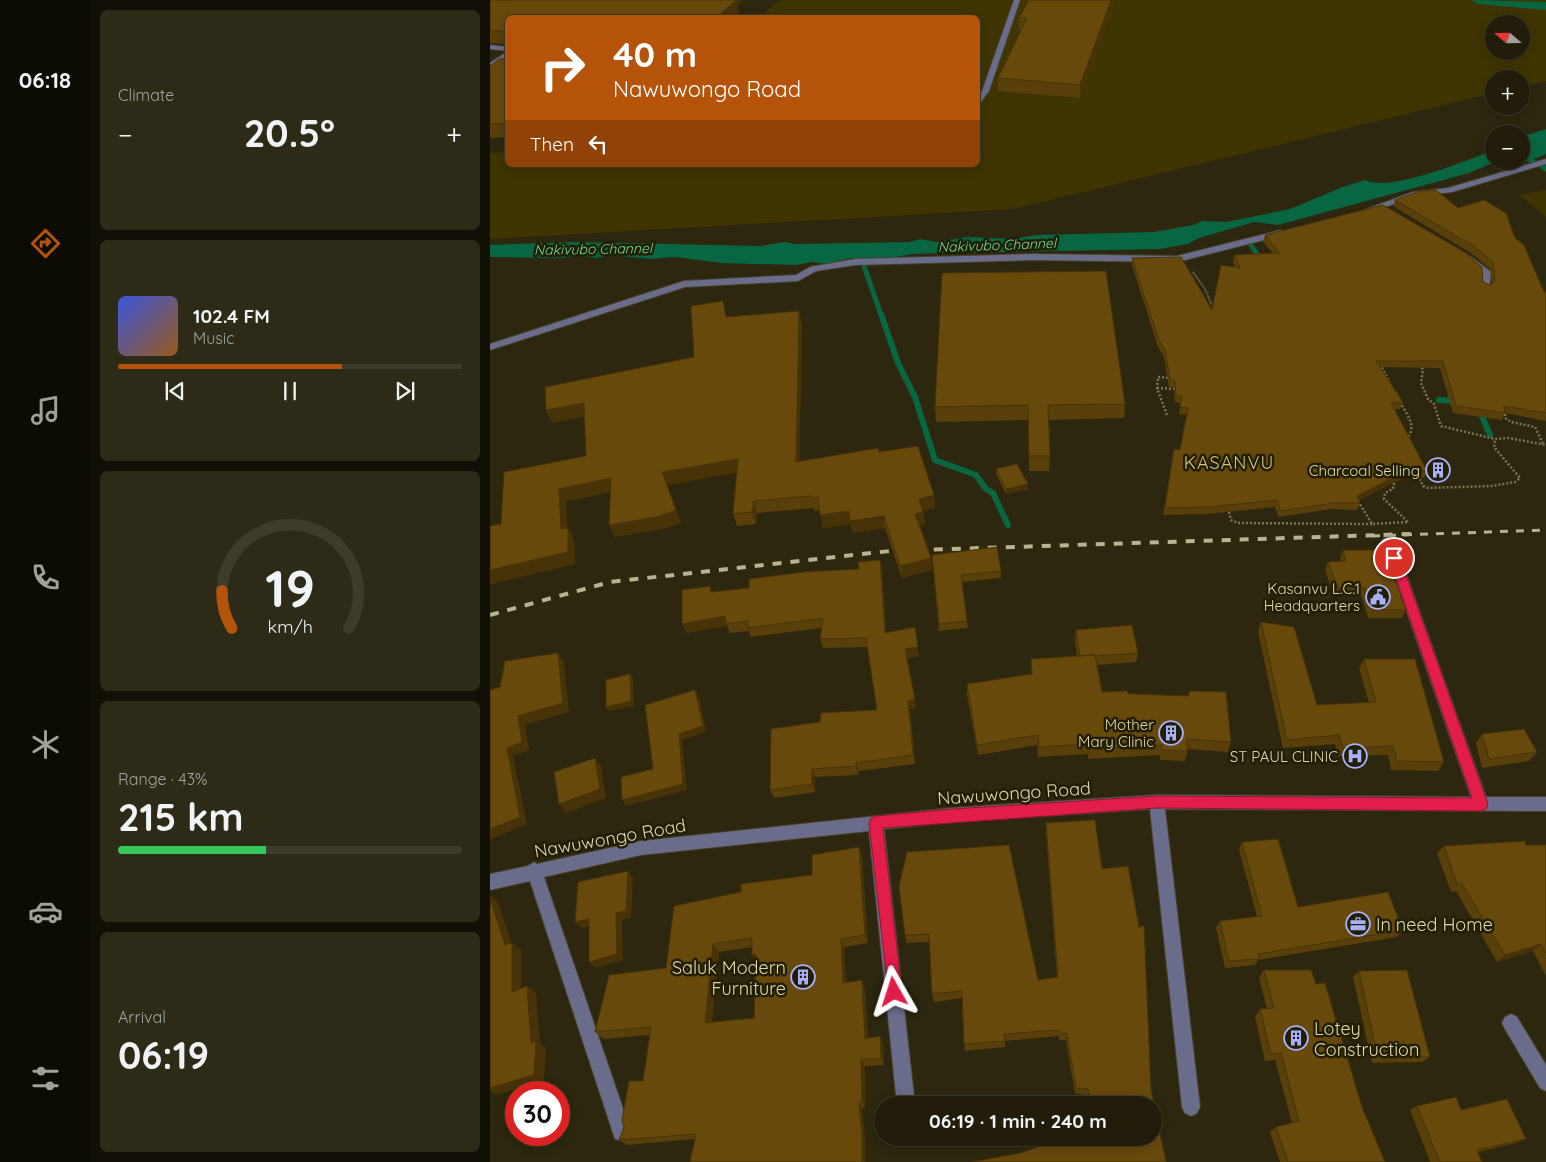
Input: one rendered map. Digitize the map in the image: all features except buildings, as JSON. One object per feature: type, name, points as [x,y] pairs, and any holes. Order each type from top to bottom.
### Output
[{"type":"street","points":[[980,97],[985,91],[1017,0]]},
{"type":"street","points":[[490,47],[505,49]]},
{"type":"street","points":[[490,66],[505,55]]},
{"type":"street","points":[[490,66],[499,68]]},
{"type":"street","points":[[1357,213],[1414,195],[1485,180],[1546,160]]},
{"type":"street","points":[[1382,206],[1396,214]]},
{"type":"street","points":[[490,347],[684,284],[798,278],[813,269],[855,262],[1034,257],[1178,259],[1291,230]]},
{"type":"street","points":[[1460,251],[1486,272],[1486,287]]},
{"type":"street","points":[[1388,540],[1481,804]]},
{"type":"street","points":[[1157,802],[1190,1107]]},
{"type":"street","name":"Nawuwongo Road","points":[[490,882],[534,870],[641,848],[952,815],[1157,802],[1546,804]]},
{"type":"street","points":[[876,823],[905,1096]]},
{"type":"street","points":[[534,870],[622,1132]]},
{"type":"street","points":[[1511,1023],[1546,1082]]},
{"type":"path","points":[[1190,269],[1205,289],[1214,309],[1214,315]]},
{"type":"path","points":[[1377,358],[1394,389]]},
{"type":"path","points":[[1419,362],[1423,370],[1421,383],[1428,399],[1434,404],[1441,426],[1495,439],[1508,438],[1545,445]]},
{"type":"path","points":[[1167,416],[1157,388],[1158,377],[1175,378]]},
{"type":"path","points":[[1157,388],[1185,389]]},
{"type":"path","points":[[1398,398],[1412,424],[1411,434],[1401,442]]},
{"type":"path","points":[[1505,401],[1505,418],[1511,422],[1535,426],[1545,445]]},
{"type":"path","points":[[1415,470],[1423,486],[1428,488],[1498,486],[1520,480],[1514,469],[1494,447],[1495,439]]},
{"type":"path","points":[[1227,502],[1231,520],[1238,523],[1372,524],[1408,522],[1384,498],[1385,493],[1394,489],[1395,478],[1385,479]]},
{"type":"path","points":[[1355,495],[1372,524]]},
{"type":"shaded area","points":[[780,0],[1546,0],[1546,81],[1530,85],[1530,70],[1485,70],[1485,95],[1013,209],[490,239],[490,153],[505,152],[505,167],[980,167],[980,15],[761,15]]},
{"type":"shaded area","points":[[1546,190],[1546,217],[1519,195]]},
{"type":"water","points":[[1546,129],[1546,154],[1530,159],[1530,134]]},
{"type":"water","name":"Nakivubo Channel","points":[[1485,153],[1485,166],[1469,173],[1278,225],[1254,222],[1199,238],[1188,244],[1160,249],[912,254],[879,260],[851,258],[827,264],[811,262],[797,265],[721,263],[675,257],[650,259],[612,255],[596,258],[578,255],[561,258],[490,257],[490,245],[574,242],[761,246],[785,242],[794,244],[910,242],[920,239],[936,242],[968,237],[1013,239],[1037,235],[1154,232],[1193,225],[1203,221],[1226,222],[1290,209],[1365,180],[1376,183],[1391,182],[1428,174]]},
{"type":"waterway","points":[[1478,0],[1546,6]]},
{"type":"waterway","points":[[1249,242],[1262,262]]},
{"type":"waterway","points":[[864,266],[881,315]]},
{"type":"waterway","points":[[881,314],[898,363],[915,397],[935,460],[976,475],[986,489],[993,493],[1008,525]]},
{"type":"waterway","points":[[1439,400],[1459,401]]},
{"type":"waterway","points":[[1479,409],[1490,435]]},
{"type":"railway","points":[[1372,536],[1546,530]]},
{"type":"railway","points":[[490,615],[610,582],[890,551],[1411,534]]},
{"type":"place","name":"Charcoal Selling","points":[[1438,470]]},
{"type":"place","name":"Kasanvu L.C.1 Headquarters","points":[[1378,597]]},
{"type":"place","name":"Mother Mary Clinic","points":[[1171,733]]},
{"type":"place","name":"ST PAUL CLINIC","points":[[1355,756]]},
{"type":"place","name":"In need Home","points":[[1358,924]]},
{"type":"place","name":"Saluk Modern Furniture","points":[[803,977]]},
{"type":"place","name":"Lotey Construction","points":[[1296,1038]]},
{"type":"district","name":"KASANVU","points":[[1229,462]]},
{"type":"route","points":[[894,992],[876,823],[952,815],[1157,802],[1481,804],[1394,558]]}]
